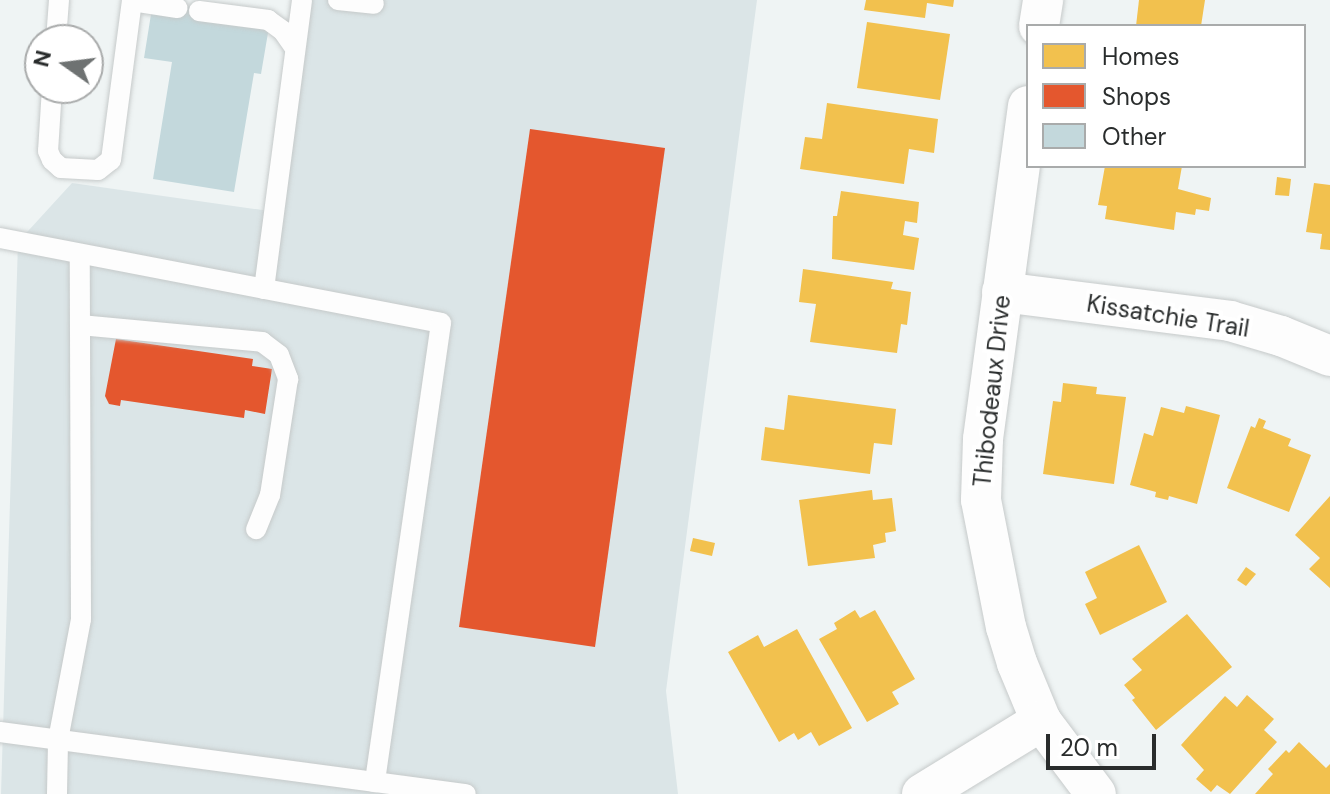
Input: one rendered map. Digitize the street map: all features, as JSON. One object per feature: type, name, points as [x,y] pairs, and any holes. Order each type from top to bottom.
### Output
[{"type":"street","points":[[1039,24],[1043,0]]},
{"type":"street","name":"Thibodeaux Drive","points":[[1026,120],[983,439],[981,500],[1006,627],[1041,721],[1096,794]]},
{"type":"street","name":"Kissatchie Trail","points":[[1002,292],[1230,321],[1281,336],[1330,356]]},
{"type":"street","points":[[922,794],[1041,721]]},
{"type":"lane","points":[[57,24],[59,0]]},
{"type":"lane","points":[[264,289],[302,0]]},
{"type":"lane","points":[[338,0],[374,4]]},
{"type":"lane","points":[[51,104],[48,151],[52,160],[61,168],[98,170],[111,160],[132,1],[177,8]]},
{"type":"lane","points":[[199,11],[268,20],[283,31],[295,48]]},
{"type":"lane","points":[[0,238],[441,323],[375,782]]},
{"type":"lane","points":[[57,794],[58,740],[81,619],[80,254]]},
{"type":"lane","points":[[80,325],[262,342],[279,355],[288,379],[270,495],[256,529]]},
{"type":"lane","points":[[0,732],[457,793]]},
{"type":"shaded area","points":[[304,0],[757,0],[666,691],[678,794],[1,794],[18,242],[72,183],[276,212]]},
{"type":"building: Homes","points":[[866,0],[954,0],[953,7],[927,3],[925,18],[864,10]]},
{"type":"building: Homes","points":[[1139,0],[1205,0],[1201,24],[1136,24]]},
{"type":"building: Homes","points":[[867,22],[950,34],[940,100],[857,88]]},
{"type":"building: Homes","points":[[827,103],[938,119],[934,153],[909,149],[904,184],[800,169],[805,137],[822,139]]},
{"type":"building: Homes","points":[[1105,168],[1182,168],[1178,189],[1211,198],[1209,211],[1196,209],[1195,215],[1176,212],[1174,230],[1105,219],[1107,206],[1098,205]]},
{"type":"building: Homes","points":[[1277,177],[1291,179],[1289,196],[1275,195]]},
{"type":"building: Homes","points":[[1314,183],[1330,185],[1330,250],[1320,249],[1322,234],[1306,232]]},
{"type":"building: Homes","points":[[841,191],[919,202],[917,223],[905,221],[903,235],[919,238],[914,270],[832,259],[833,216],[837,216]]},
{"type":"building: Homes","points":[[803,269],[893,282],[891,289],[911,292],[907,325],[901,324],[897,353],[810,342],[816,304],[799,302]]},
{"type":"building: Homes","points":[[1063,383],[1097,387],[1096,394],[1126,397],[1114,484],[1043,474],[1053,401],[1061,402]]},
{"type":"building: Homes","points":[[788,395],[896,409],[892,445],[874,443],[870,474],[761,460],[765,427],[784,430]]},
{"type":"building: Homes","points":[[1186,406],[1220,415],[1197,504],[1169,496],[1168,500],[1155,497],[1156,492],[1130,485],[1144,433],[1153,436],[1161,407],[1184,413]]},
{"type":"building: Homes","points":[[1259,418],[1266,421],[1263,428],[1291,439],[1288,446],[1311,455],[1289,512],[1227,488],[1251,426],[1255,428]]},
{"type":"building: Homes","points":[[872,490],[873,500],[892,498],[896,531],[885,533],[886,542],[873,545],[875,558],[808,566],[799,500]]},
{"type":"building: Homes","points":[[1330,496],[1330,588],[1309,569],[1320,558],[1295,535]]},
{"type":"building: Homes","points":[[693,538],[715,543],[712,556],[690,551]]},
{"type":"building: Homes","points":[[1139,545],[1167,602],[1100,635],[1085,604],[1097,598],[1085,572]]},
{"type":"building: Homes","points":[[1246,567],[1256,574],[1246,586],[1237,580]]},
{"type":"building: Homes","points":[[855,610],[860,618],[875,610],[915,679],[892,692],[899,704],[867,722],[819,639],[837,629],[834,623]]},
{"type":"building: Homes","points":[[1187,614],[1232,667],[1156,730],[1124,685],[1142,670],[1132,659]]},
{"type":"building: Homes","points":[[797,629],[852,728],[819,746],[811,732],[798,740],[794,733],[779,742],[728,652],[758,635],[764,647]]},
{"type":"building: Homes","points":[[1247,695],[1274,719],[1264,730],[1277,742],[1230,794],[1217,785],[1211,792],[1196,779],[1204,770],[1181,745],[1225,696],[1237,707]]},
{"type":"building: Homes","points":[[1299,742],[1326,768],[1330,764],[1330,794],[1255,794],[1273,774],[1268,769],[1286,750],[1289,753]]},
{"type":"building: Shops","points":[[530,129],[665,148],[595,647],[459,627]]},
{"type":"building: Shops","points":[[116,339],[253,359],[252,366],[272,369],[265,414],[245,410],[244,418],[121,400],[120,406],[109,404],[105,396]]},
{"type":"building: Other","points":[[178,4],[269,27],[261,74],[254,73],[234,192],[153,179],[172,62],[144,58],[152,8]]}]
